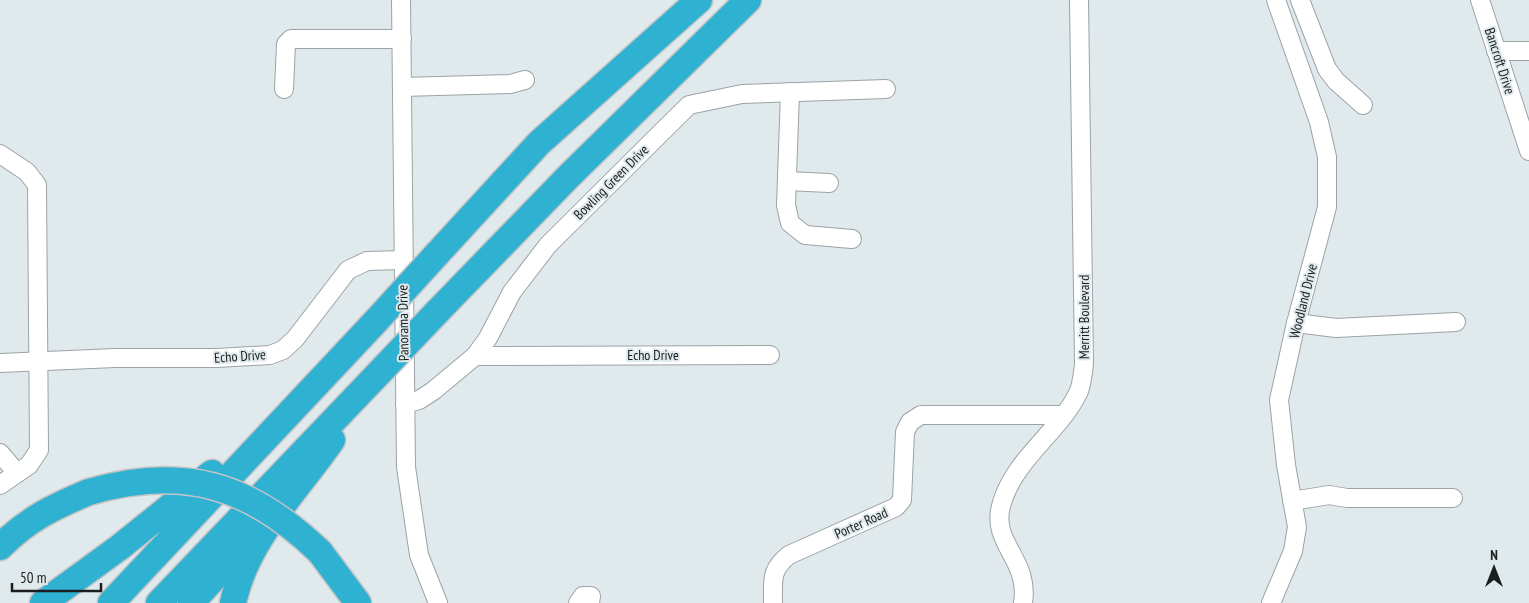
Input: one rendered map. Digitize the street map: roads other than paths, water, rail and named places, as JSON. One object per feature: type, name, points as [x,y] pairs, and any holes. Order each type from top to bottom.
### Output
[{"type":"highway","points":[[111,603],[310,393],[539,142],[699,0]]},
{"type":"highway","points":[[159,603],[568,176],[748,0]]},
{"type":"highway","points":[[191,603],[219,572],[378,374]]},
{"type":"highway","points":[[233,603],[246,561],[256,545],[310,472],[378,374]]},
{"type":"highway","points":[[42,603],[120,547],[310,393]]},
{"type":"highway","points":[[0,547],[30,520],[48,509],[89,492],[143,480],[193,482],[214,486],[260,504],[288,524],[320,552],[358,603]]},
{"type":"street","name":"Panorama Drive","points":[[401,0],[402,260],[406,467],[419,555],[438,603]]},
{"type":"street","name":"Merritt Boulevard","points":[[1023,603],[1024,588],[1021,570],[1003,539],[999,512],[1005,495],[1016,475],[1035,447],[1064,415],[1080,390],[1084,364],[1080,0]]},
{"type":"street","name":"Woodland Drive","points":[[1271,603],[1293,551],[1297,527],[1280,420],[1279,400],[1296,323],[1327,207],[1327,157],[1319,122],[1276,0]]},
{"type":"street","points":[[1300,0],[1327,69],[1336,81],[1364,104]]},
{"type":"street","name":"Bancroft Drive","points":[[1480,0],[1529,151]]},
{"type":"street","points":[[284,88],[286,44],[291,39],[402,39]]},
{"type":"street","points":[[1496,50],[1529,51]]},
{"type":"street","points":[[402,87],[510,84],[525,80]]},
{"type":"street","name":"Bowling Green Drive","points":[[405,404],[419,400],[433,391],[475,356],[488,338],[512,292],[548,245],[689,105],[742,94],[886,89]]},
{"type":"street","points":[[790,92],[786,205],[790,223],[805,236],[852,239]]},
{"type":"street","points":[[0,154],[28,172],[37,185],[39,450],[29,465],[0,485]]},
{"type":"street","points":[[787,181],[829,183]]},
{"type":"street","name":"Echo Drive","points":[[0,363],[115,358],[216,358],[270,355],[283,350],[295,339],[348,270],[367,261],[402,260]]},
{"type":"street","points":[[1296,323],[1336,328],[1456,322]]},
{"type":"street","name":"Echo Drive","points":[[475,356],[770,355]]},
{"type":"street","name":"Porter Road","points":[[773,603],[773,575],[778,563],[789,554],[896,507],[902,500],[905,432],[910,422],[921,415],[1064,415]]},
{"type":"street","points":[[0,453],[17,473]]},
{"type":"street","points":[[1292,501],[1329,495],[1347,498],[1453,498]]},
{"type":"street","points":[[578,603],[583,596],[591,596],[590,603]]}]
